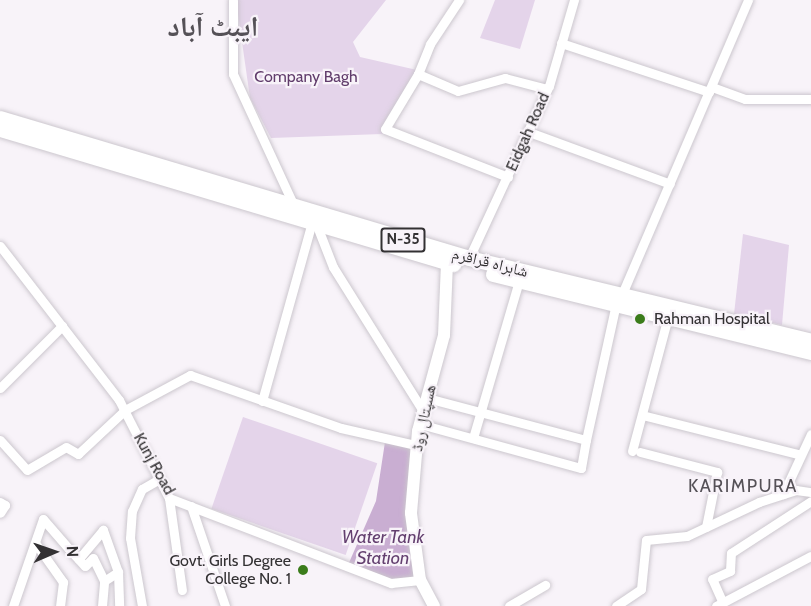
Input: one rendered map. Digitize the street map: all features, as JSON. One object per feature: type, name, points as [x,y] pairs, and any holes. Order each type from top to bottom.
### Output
[{"type":"highway","name":"شاہراہ قراقرم","points":[[0,118],[295,208],[619,299],[668,317],[811,352]]},
{"type":"highway","name":"شاہراہ قراقرم","points":[[0,129],[314,226],[447,263],[519,281],[619,299],[811,341]]},
{"type":"main road","name":"ھسپتال روڈ","points":[[434,606],[420,580],[411,513],[416,445],[444,335],[447,263]]},
{"type":"street","points":[[233,0],[233,74],[295,208]]},
{"type":"street","points":[[459,0],[429,44],[418,74],[385,129],[508,177]]},
{"type":"street","name":"Eidgah Road","points":[[469,258],[547,89],[574,0]]},
{"type":"street","points":[[420,424],[580,468],[619,299],[748,0]]},
{"type":"street","points":[[561,43],[745,99],[811,99]]},
{"type":"street","points":[[418,74],[458,91],[505,78],[547,89]]},
{"type":"street","points":[[529,132],[670,184]]},
{"type":"street","points":[[262,401],[314,226]]},
{"type":"street","points":[[314,226],[333,267],[423,411]]},
{"type":"street","name":"Kunj Road","points":[[0,246],[124,410],[170,498],[391,583],[420,580]]},
{"type":"street","points":[[473,438],[519,281]]},
{"type":"street","points":[[668,317],[642,415],[636,452],[717,472],[706,527]]},
{"type":"street","points":[[0,388],[62,326]]},
{"type":"street","points":[[0,440],[27,470],[66,447],[78,454],[124,410],[190,375],[341,428],[416,445]]},
{"type":"street","points":[[427,398],[586,440]]},
{"type":"street","points":[[642,415],[797,454]]},
{"type":"street","points":[[783,494],[797,454],[811,434]]},
{"type":"street","points":[[142,606],[130,538],[132,511],[142,489],[159,479]]},
{"type":"street","points":[[616,606],[641,589],[646,540],[687,536],[783,494],[811,492]]},
{"type":"street","points":[[170,498],[182,590]]},
{"type":"street","points":[[811,501],[731,554],[730,571],[712,579],[719,604],[811,556]]},
{"type":"street","points":[[0,502],[5,506],[0,513]]},
{"type":"street","points":[[191,506],[225,606]]},
{"type":"street","points":[[13,606],[43,519],[85,566],[93,558],[104,581],[102,606]]},
{"type":"street","points":[[79,559],[103,530],[118,572],[119,606]]},
{"type":"street","points":[[36,544],[63,582],[60,606]]},
{"type":"street","points":[[104,581],[118,572]]},
{"type":"street","points":[[508,606],[545,585]]},
{"type":"green space","name":"Company Bagh","points":[[236,0],[386,0],[353,42],[360,57],[417,70],[382,134],[271,138],[250,98]]},
{"type":"green space","points":[[495,0],[535,0],[520,49],[480,38]]},
{"type":"green space","points":[[743,234],[789,245],[782,325],[734,314]]},
{"type":"green space","points":[[243,417],[377,463],[346,555],[211,509]]},
{"type":"water","name":"Water Tank Station","points":[[385,442],[412,446],[418,578],[391,580],[348,565],[376,501]]},
{"type":"place","name":"Rahman Hospital","points":[[640,319]]},
{"type":"place","name":"Govt. Girls Degree College No. 1","points":[[303,570]]},
{"type":"district","name":"ایبٹ آباد","points":[[213,26]]},
{"type":"district","name":"KARIMPURA","points":[[743,486]]}]
